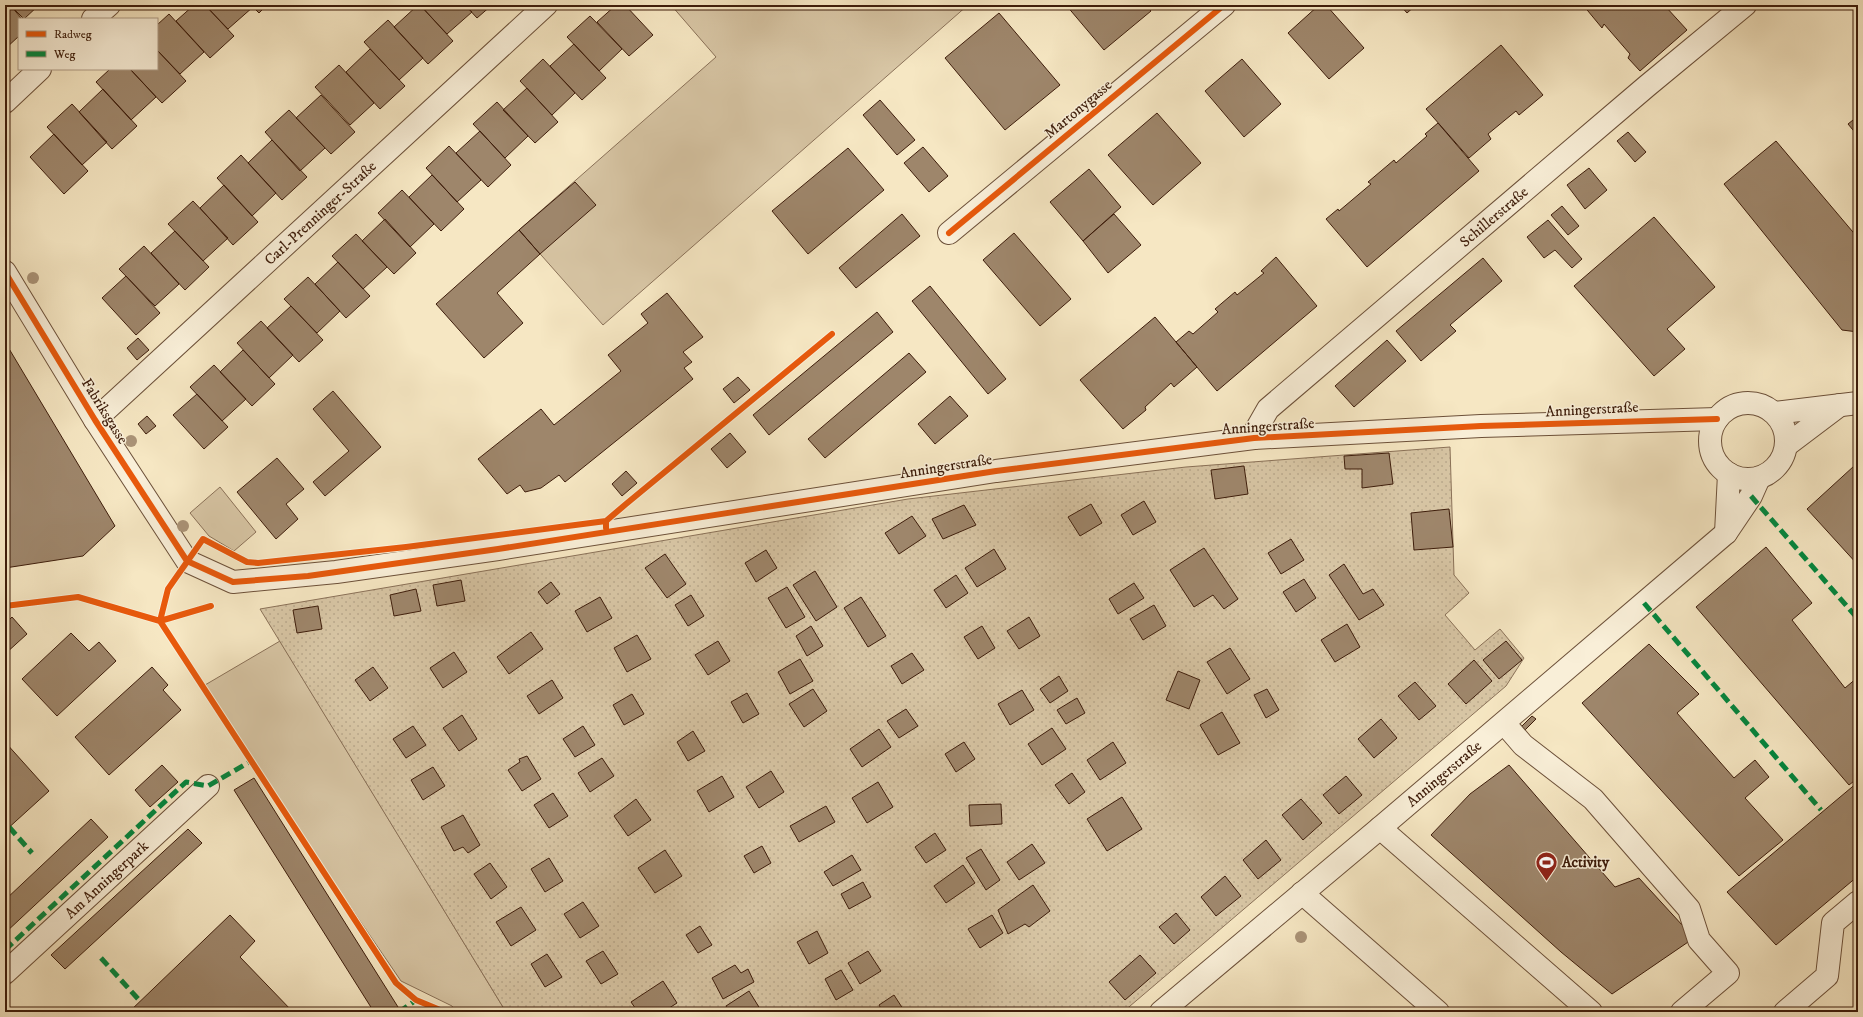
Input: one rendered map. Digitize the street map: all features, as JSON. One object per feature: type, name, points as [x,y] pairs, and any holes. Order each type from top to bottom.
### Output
[{"type":"street","points":[[95,18],[108,5]]},
{"type":"street","name":"Carl-Prenninger-Straße","points":[[95,420],[546,5]]},
{"type":"street","name":"Martonygasse","points":[[949,234],[1224,5]]},
{"type":"street","name":"Schillerstraße","points":[[1254,438],[1256,430],[1268,409],[1647,86],[1745,5]]},
{"type":"street","points":[[5,102],[39,70]]},
{"type":"street","name":"Fabriksgasse","points":[[5,272],[95,420],[187,561]]},
{"type":"street","points":[[1745,402],[1756,403],[1776,413],[1785,428],[1787,445],[1784,456],[1778,466],[1770,474],[1760,478],[1744,480],[1729,474],[1714,459],[1714,429],[1724,411],[1734,405],[1745,402]]},
{"type":"street","points":[[1776,413],[1849,404]]},
{"type":"street","points":[[1787,445],[1849,404]]},
{"type":"street","name":"Anningerstraße","points":[[187,561],[233,582],[308,576],[498,550],[996,471],[1254,438],[1481,426],[1662,420],[1714,429]]},
{"type":"street","points":[[1726,533],[1729,474]]},
{"type":"street","name":"Anningerstraße","points":[[1161,1012],[1504,723],[1726,533],[1751,496],[1760,478]]},
{"type":"street","points":[[1504,723],[1523,745],[1593,799],[1689,909],[1699,940],[1728,973],[1682,1012]]},
{"type":"street","name":"Am Anningerpark","points":[[5,973],[208,786]]},
{"type":"street","points":[[1380,828],[1591,1012]]},
{"type":"street","points":[[1302,893],[1438,1012]]},
{"type":"street","points":[[1785,1012],[1827,976],[1833,923],[1858,902]]},
{"type":"shaded area","points":[[671,5],[968,5],[603,325],[519,230],[716,57]]},
{"type":"shaded area","points":[[1450,447],[1454,575],[1469,593],[1445,615],[1475,650],[1500,629],[1524,658],[1506,686],[1123,1012],[506,1012],[260,609],[908,499],[1186,467]]},
{"type":"shaded area","points":[[220,487],[256,532],[234,551],[209,536],[190,513]]},
{"type":"shaded area","points":[[280,641],[506,1012],[456,1012],[452,1006],[401,981],[287,814],[205,685]]},
{"type":"building","points":[[5,5],[10,5],[21,18],[18,18],[18,37],[5,49]]},
{"type":"building","points":[[10,5],[39,5],[25,18],[23,18]]},
{"type":"building","points":[[194,5],[205,5],[234,36],[210,58],[176,21]]},
{"type":"building","points":[[205,5],[251,5],[253,7],[228,29]]},
{"type":"building","points":[[251,5],[267,5],[259,13]]},
{"type":"building","points":[[418,5],[420,5],[453,41],[428,64],[394,27]]},
{"type":"building","points":[[420,5],[465,5],[472,12],[447,34]]},
{"type":"building","points":[[465,5],[492,5],[477,18]]},
{"type":"building","points":[[616,5],[625,5],[653,35],[629,56],[597,22]]},
{"type":"building","points":[[1066,5],[1146,5],[1151,11],[1104,50]]},
{"type":"building","points":[[1319,5],[1326,5],[1364,48],[1329,79],[1288,33]]},
{"type":"building","points":[[1400,5],[1416,5],[1407,13]]},
{"type":"building","points":[[1583,5],[1668,5],[1666,7],[1687,30],[1640,71],[1628,58],[1630,54],[1604,24],[1602,28]]},
{"type":"building","points":[[999,13],[1060,85],[1005,130],[945,58]]},
{"type":"building","points":[[169,14],[204,52],[180,74],[158,51],[158,24]]},
{"type":"building","points":[[590,16],[622,49],[599,71],[567,37]]},
{"type":"building","points":[[388,20],[423,58],[399,80],[364,42]]},
{"type":"building","points":[[574,44],[606,78],[582,100],[550,66]]},
{"type":"building","points":[[1501,45],[1543,95],[1519,115],[1516,111],[1488,134],[1491,139],[1469,158],[1426,109]]},
{"type":"building","points":[[370,49],[405,86],[380,109],[346,72]]},
{"type":"building","points":[[158,51],[186,81],[162,103],[131,70],[158,70]]},
{"type":"building","points":[[543,59],[575,93],[552,115],[520,81]]},
{"type":"building","points":[[1242,59],[1281,104],[1244,137],[1205,91]]},
{"type":"building","points":[[339,65],[374,103],[350,125],[315,87]]},
{"type":"building","points":[[109,70],[131,70],[156,97],[131,120],[96,82]]},
{"type":"building","points":[[527,88],[558,122],[535,143],[503,110]]},
{"type":"building","points":[[103,89],[137,126],[112,149],[79,112]]},
{"type":"building","points":[[321,95],[355,132],[331,154],[296,118]]},
{"type":"building","points":[[880,100],[915,140],[897,155],[863,115]]},
{"type":"building","points":[[497,102],[528,136],[505,158],[473,124]]},
{"type":"building","points":[[72,104],[107,142],[82,165],[47,127]]},
{"type":"building","points":[[289,110],[325,148],[300,171],[265,132]]},
{"type":"building","points":[[1157,113],[1201,163],[1153,205],[1108,155]]},
{"type":"building","points":[[1858,116],[1858,136],[1848,124]]},
{"type":"building","points":[[1438,123],[1479,171],[1367,267],[1326,219],[1338,209],[1339,211],[1371,184],[1368,182],[1394,160],[1396,163],[1427,136],[1425,134]]},
{"type":"building","points":[[480,131],[511,165],[488,187],[456,153]]},
{"type":"building","points":[[1628,132],[1646,152],[1635,162],[1617,141]]},
{"type":"building","points":[[54,134],[88,171],[64,194],[30,157]]},
{"type":"building","points":[[272,140],[307,177],[282,200],[248,163]]},
{"type":"building","points":[[1776,141],[1858,238],[1858,332],[1842,330],[1724,184]]},
{"type":"building","points":[[449,146],[481,180],[457,202],[426,168]]},
{"type":"building","points":[[923,147],[948,176],[929,192],[904,163]]},
{"type":"building","points":[[848,148],[884,190],[808,254],[772,211]]},
{"type":"building","points":[[241,155],[276,193],[252,216],[217,178]]},
{"type":"building","points":[[1589,168],[1607,190],[1585,209],[1567,185]]},
{"type":"building","points":[[1089,169],[1121,207],[1083,241],[1050,202]]},
{"type":"building","points":[[432,175],[464,209],[441,231],[409,197]]},
{"type":"building","points":[[575,182],[596,205],[540,254],[519,230]]},
{"type":"building","points":[[224,185],[258,222],[233,245],[200,208]]},
{"type":"building","points":[[402,190],[434,224],[410,247],[378,213]]},
{"type":"building","points":[[193,201],[228,238],[203,261],[168,224]]},
{"type":"building","points":[[1562,206],[1579,226],[1568,235],[1551,215]]},
{"type":"building","points":[[902,214],[920,236],[856,288],[839,268]]},
{"type":"building","points":[[1114,214],[1141,245],[1108,273],[1083,241]]},
{"type":"building","points":[[1654,217],[1715,287],[1667,329],[1685,349],[1654,376],[1574,286]]},
{"type":"building","points":[[385,219],[416,253],[394,274],[362,241]]},
{"type":"building","points":[[1548,220],[1582,259],[1572,268],[1555,250],[1544,258],[1527,237]]},
{"type":"building","points":[[519,230],[540,254],[497,293],[523,323],[484,358],[436,304]]},
{"type":"building","points":[[175,231],[209,267],[185,290],[151,253]]},
{"type":"building","points":[[1014,233],[1071,299],[1040,326],[983,260]]},
{"type":"building","points":[[356,234],[387,267],[363,289],[332,256]]},
{"type":"building","points":[[144,246],[179,284],[155,306],[119,269]]},
{"type":"building","points":[[1276,257],[1317,306],[1217,391],[1176,342],[1189,331],[1193,334],[1218,312],[1215,309],[1235,292],[1237,295],[1264,273],[1261,271]]},
{"type":"building","points":[[1483,258],[1502,281],[1450,325],[1456,331],[1421,361],[1396,331]]},
{"type":"building","points":[[338,262],[370,296],[346,318],[315,284]]},
{"type":"building","points":[[126,276],[160,313],[136,335],[102,298]]},
{"type":"building","points":[[308,277],[340,311],[317,333],[284,299]]},
{"type":"building","points":[[930,286],[1006,379],[988,394],[912,301]]},
{"type":"building","points":[[667,293],[703,337],[683,352],[692,362],[684,368],[693,379],[565,482],[559,475],[541,488],[525,492],[520,485],[507,494],[478,459],[541,409],[554,425],[621,371],[608,355],[648,323],[641,314]]},
{"type":"building","points":[[291,306],[323,340],[299,362],[267,328]]},
{"type":"building","points":[[877,312],[893,332],[769,435],[753,415]]},
{"type":"building","points":[[1155,317],[1197,367],[1174,387],[1171,383],[1145,407],[1146,410],[1123,429],[1080,380]]},
{"type":"building","points":[[261,321],[293,355],[269,378],[237,343]]},
{"type":"building","points":[[138,338],[149,350],[137,360],[127,348]]},
{"type":"building","points":[[1387,340],[1406,361],[1354,407],[1335,386]]},
{"type":"building","points":[[5,342],[115,526],[83,556],[5,568]]},
{"type":"building","points":[[243,350],[275,384],[252,406],[220,372]]},
{"type":"building","points":[[909,353],[926,372],[825,458],[808,439]]},
{"type":"building","points":[[214,365],[246,399],[222,421],[190,387]]},
{"type":"building","points":[[738,377],[750,390],[734,403],[723,389]]},
{"type":"building","points":[[333,391],[381,447],[325,496],[313,482],[349,451],[313,409]]},
{"type":"building","points":[[197,394],[228,427],[204,449],[173,415]]},
{"type":"building","points":[[950,396],[968,416],[935,444],[918,424]]},
{"type":"building","points":[[147,416],[156,426],[146,434],[138,424]]},
{"type":"building","points":[[730,433],[746,452],[727,468],[711,449]]},
{"type":"building","points":[[1389,453],[1393,484],[1362,488],[1362,469],[1345,469],[1344,456]]},
{"type":"building","points":[[277,458],[304,489],[286,504],[298,519],[276,539],[237,492]]},
{"type":"building","points":[[1244,466],[1248,494],[1215,499],[1211,470]]},
{"type":"building","points":[[1854,466],[1858,466],[1858,565],[1807,509]]},
{"type":"building","points":[[626,471],[637,483],[622,496],[612,484]]},
{"type":"building","points":[[1144,501],[1156,522],[1133,535],[1121,515]]},
{"type":"building","points":[[1091,504],[1102,523],[1080,536],[1068,517]]},
{"type":"building","points":[[964,505],[976,525],[943,539],[932,519]]},
{"type":"building","points":[[1449,509],[1453,547],[1414,550],[1411,513]]},
{"type":"building","points":[[912,516],[926,536],[899,554],[885,533]]},
{"type":"building","points":[[1291,539],[1304,560],[1281,574],[1268,553]]},
{"type":"building","points":[[1766,547],[1812,603],[1792,620],[1845,688],[1858,677],[1858,778],[1849,785],[1696,607]]},
{"type":"building","points":[[1204,548],[1238,599],[1224,609],[1213,595],[1194,607],[1170,570]]},
{"type":"building","points":[[994,549],[1006,569],[977,587],[965,568]]},
{"type":"building","points":[[766,550],[777,568],[756,582],[745,563]]},
{"type":"building","points":[[665,554],[686,584],[667,598],[645,568]]},
{"type":"building","points":[[1344,564],[1363,594],[1373,589],[1384,605],[1359,620],[1329,575]]},
{"type":"building","points":[[815,571],[837,607],[816,621],[793,585]]},
{"type":"building","points":[[956,575],[968,593],[946,608],[934,590]]},
{"type":"building","points":[[1304,579],[1316,598],[1296,612],[1283,592]]},
{"type":"building","points":[[461,580],[465,601],[437,606],[433,585]]},
{"type":"building","points":[[551,582],[560,594],[547,604],[538,592]]},
{"type":"building","points":[[1134,583],[1144,598],[1118,614],[1109,599]]},
{"type":"building","points":[[787,587],[805,617],[786,628],[768,598]]},
{"type":"building","points":[[416,589],[421,611],[394,616],[390,595]]},
{"type":"building","points":[[691,595],[704,616],[688,626],[675,605]]},
{"type":"building","points":[[600,597],[612,618],[587,632],[575,611]]},
{"type":"building","points":[[861,597],[886,636],[868,647],[844,608]]},
{"type":"building","points":[[1154,605],[1166,626],[1143,640],[1130,619]]},
{"type":"building","points":[[318,606],[322,629],[297,633],[293,610]]},
{"type":"building","points":[[12,617],[27,634],[5,654],[5,624]]},
{"type":"building","points":[[1029,617],[1040,636],[1019,649],[1007,631]]},
{"type":"building","points":[[1347,624],[1360,647],[1335,662],[1321,640]]},
{"type":"building","points":[[811,626],[823,646],[807,656],[796,636]]},
{"type":"building","points":[[982,626],[995,648],[978,659],[964,637]]},
{"type":"building","points":[[531,632],[543,649],[509,674],[497,657]]},
{"type":"building","points":[[71,633],[89,651],[99,642],[116,661],[57,716],[22,679]]},
{"type":"building","points":[[637,635],[651,659],[627,672],[614,648]]},
{"type":"building","points":[[718,641],[730,661],[708,675],[695,655]]},
{"type":"building","points":[[1506,641],[1522,660],[1499,679],[1483,660]]},
{"type":"building","points":[[1649,644],[1699,694],[1677,713],[1734,778],[1755,760],[1769,777],[1745,798],[1783,840],[1739,876],[1582,703]]},
{"type":"building","points":[[1230,648],[1250,679],[1227,694],[1207,662]]},
{"type":"building","points":[[454,652],[467,672],[443,688],[430,668]]},
{"type":"building","points":[[912,653],[924,670],[902,684],[891,666]]},
{"type":"building","points":[[800,659],[813,681],[790,694],[778,672]]},
{"type":"building","points":[[1474,660],[1492,681],[1466,704],[1448,684]]},
{"type":"building","points":[[152,667],[168,685],[163,690],[181,710],[109,775],[75,737]]},
{"type":"building","points":[[373,667],[388,688],[370,701],[355,680]]},
{"type":"building","points":[[1178,671],[1200,680],[1189,709],[1166,700]]},
{"type":"building","points":[[1059,676],[1068,691],[1050,703],[1040,689]]},
{"type":"building","points":[[552,680],[563,698],[539,714],[527,696]]},
{"type":"building","points":[[1415,682],[1436,706],[1419,720],[1398,696]]},
{"type":"building","points":[[813,689],[827,711],[804,727],[789,704]]},
{"type":"building","points":[[1267,689],[1279,710],[1266,718],[1254,695]]},
{"type":"building","points":[[1022,690],[1034,710],[1010,725],[998,704]]},
{"type":"building","points":[[747,693],[759,714],[743,723],[731,702]]},
{"type":"building","points":[[632,694],[644,714],[624,725],[613,705]]},
{"type":"building","points":[[1077,698],[1085,713],[1066,724],[1057,710]]},
{"type":"building","points":[[906,709],[918,726],[899,738],[887,721]]},
{"type":"building","points":[[1222,712],[1240,743],[1218,755],[1200,725]]},
{"type":"building","points":[[462,715],[477,739],[459,751],[443,728]]},
{"type":"building","points":[[1532,716],[1536,719],[1525,730],[1521,727]]},
{"type":"building","points":[[1381,719],[1397,738],[1374,758],[1358,739]]},
{"type":"building","points":[[413,726],[426,745],[406,758],[393,739]]},
{"type":"building","points":[[583,726],[595,745],[575,757],[563,739]]},
{"type":"building","points":[[1052,728],[1066,749],[1042,765],[1028,744]]},
{"type":"building","points":[[879,729],[891,747],[862,767],[850,749]]},
{"type":"building","points":[[693,731],[705,751],[688,761],[677,742]]},
{"type":"building","points":[[5,742],[49,791],[5,831]]},
{"type":"building","points":[[964,742],[975,759],[956,772],[945,754]]},
{"type":"building","points":[[1113,742],[1126,763],[1100,780],[1087,760]]},
{"type":"building","points":[[527,756],[541,779],[522,791],[508,770],[520,762],[519,759]]},
{"type":"building","points":[[602,758],[614,776],[590,792],[578,773]]},
{"type":"building","points":[[162,765],[178,782],[150,807],[135,790]]},
{"type":"building","name":"Activity","points":[[1509,765],[1615,887],[1639,878],[1694,938],[1612,994],[1561,952],[1431,835],[1470,794]]},
{"type":"building","points":[[433,767],[445,786],[423,800],[411,780]]},
{"type":"building","points":[[771,771],[784,792],[759,808],[746,787]]},
{"type":"building","points":[[1072,773],[1085,792],[1069,804],[1055,785]]},
{"type":"building","points":[[722,776],[734,797],[709,812],[697,791]]},
{"type":"building","points":[[1346,776],[1362,795],[1339,814],[1323,795]]},
{"type":"building","points":[[254,778],[398,1007],[390,1012],[374,1012],[234,790]]},
{"type":"building","points":[[878,782],[893,807],[867,823],[852,798]]},
{"type":"building","points":[[1858,782],[1858,876],[1776,945],[1727,892]]},
{"type":"building","points":[[553,793],[568,816],[549,828],[534,805]]},
{"type":"building","points":[[1122,797],[1142,829],[1107,851],[1087,819]]},
{"type":"building","points":[[636,799],[651,820],[628,836],[614,816]]},
{"type":"building","points":[[1301,799],[1322,823],[1303,840],[1282,815]]},
{"type":"building","points":[[1001,804],[1002,824],[970,826],[969,805]]},
{"type":"building","points":[[826,806],[835,822],[799,842],[790,826]]},
{"type":"building","points":[[463,815],[480,845],[468,853],[463,847],[454,851],[441,827]]},
{"type":"building","points":[[91,819],[108,837],[5,933],[5,900]]},
{"type":"building","points":[[188,829],[202,843],[65,969],[51,955]]},
{"type":"building","points":[[935,833],[946,850],[926,863],[915,847]]},
{"type":"building","points":[[1266,840],[1281,860],[1258,879],[1243,860]]},
{"type":"building","points":[[1032,844],[1045,863],[1019,880],[1007,862]]},
{"type":"building","points":[[762,846],[771,863],[754,873],[744,856]]},
{"type":"building","points":[[981,849],[1000,880],[986,890],[966,858]]},
{"type":"building","points":[[665,850],[682,876],[655,893],[638,868]]},
{"type":"building","points":[[852,855],[861,870],[833,886],[824,872]]},
{"type":"building","points":[[549,858],[563,881],[545,892],[531,869]]},
{"type":"building","points":[[490,863],[507,887],[491,899],[474,874]]},
{"type":"building","points":[[963,865],[975,883],[946,903],[934,886]]},
{"type":"building","points":[[1225,876],[1241,896],[1216,916],[1201,897]]},
{"type":"building","points":[[863,882],[871,897],[849,909],[841,894]]},
{"type":"building","points":[[1033,885],[1050,911],[1029,927],[1025,924],[1008,934],[998,910]]},
{"type":"building","points":[[583,902],[599,926],[580,938],[564,914]]},
{"type":"building","points":[[521,907],[536,930],[511,946],[496,922]]},
{"type":"building","points":[[1176,913],[1190,930],[1174,944],[1159,927]]},
{"type":"building","points":[[230,915],[255,941],[240,957],[293,1012],[129,1012]]},
{"type":"building","points":[[992,915],[1003,933],[980,948],[968,929]]},
{"type":"building","points":[[700,926],[712,945],[698,953],[686,935]]},
{"type":"building","points":[[817,931],[828,953],[809,964],[797,942]]},
{"type":"building","points":[[603,951],[618,974],[601,984],[586,961]]},
{"type":"building","points":[[868,951],[881,971],[860,984],[848,963]]},
{"type":"building","points":[[547,954],[562,977],[545,987],[531,964]]},
{"type":"building","points":[[1140,955],[1156,973],[1125,1000],[1109,982]]},
{"type":"building","points":[[735,965],[741,973],[748,969],[754,982],[723,999],[712,978]]},
{"type":"building","points":[[841,970],[853,990],[836,1000],[825,979]]},
{"type":"building","points":[[663,981],[677,1003],[663,1012],[638,1012],[631,1002]]},
{"type":"building","points":[[749,991],[762,1012],[730,1012],[726,1006]]},
{"type":"building","points":[[894,995],[905,1012],[883,1012],[879,1005]]},
{"type":"marked path","points":[[1751,496],[1858,619]]},
{"type":"marked path","points":[[1644,603],[1821,810]]},
{"type":"marked path","points":[[5,950],[186,782],[208,786],[251,761]]},
{"type":"marked path","points":[[9,827],[32,853]]},
{"type":"marked path","points":[[101,958],[140,1001]]},
{"type":"marked path","points":[[399,1012],[416,1000]]},
{"type":"cycle path","points":[[949,233],[1224,5]]},
{"type":"cycle path","points":[[5,272],[95,420],[187,561]]},
{"type":"cycle path","points":[[606,528],[606,521],[832,334]]},
{"type":"cycle path","points":[[187,561],[233,582],[308,576],[498,549],[996,471],[1254,438],[1481,426],[1717,419]]},
{"type":"cycle path","points":[[445,1012],[416,1000],[396,983],[160,621],[168,589],[203,539],[247,562],[258,563],[406,547],[606,521]]},
{"type":"cycle path","points":[[5,606],[78,597],[160,621],[211,606]]},
{"type":"place","name":"Activity","points":[[1547,882]]}]
